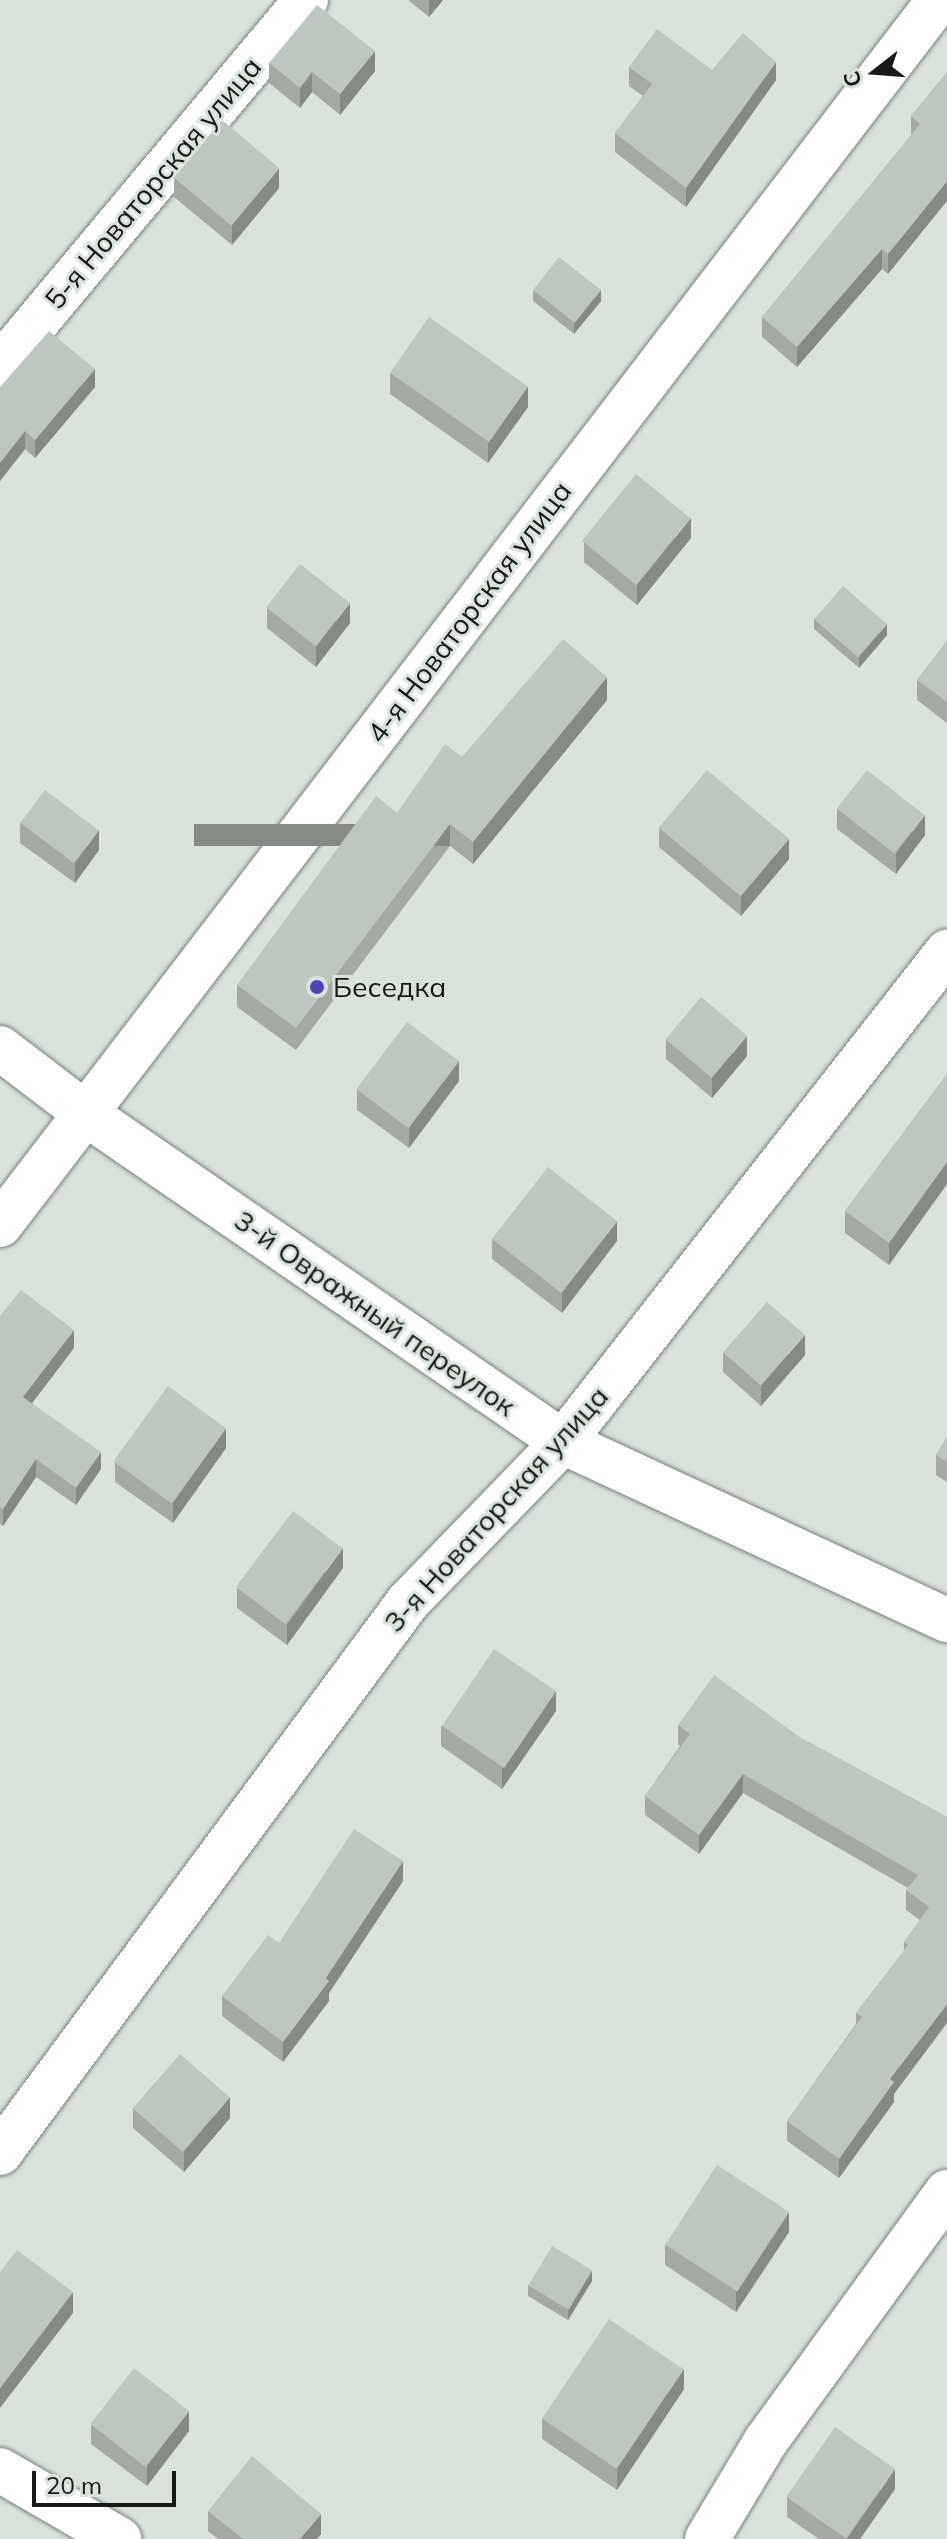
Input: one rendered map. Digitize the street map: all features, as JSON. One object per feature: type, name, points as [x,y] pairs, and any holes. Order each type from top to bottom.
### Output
[{"type":"street","name":"5-я Новаторская улица","points":[[0,366],[306,0]]},
{"type":"street","name":"4-я Новаторская улица","points":[[0,1225],[89,1116],[599,440],[939,0]]},
{"type":"street","name":"3-я Новаторская улица","points":[[0,2153],[408,1602],[563,1442],[947,952]]},
{"type":"street","name":"3-й Овражный переулок","points":[[0,1048],[89,1116],[563,1442],[947,1620]]},
{"type":"street","points":[[707,2539],[766,2441],[947,2192]]},
{"type":"street","points":[[0,2470],[119,2539]]},
{"type":"building","points":[[317,5],[375,51],[340,94],[312,72],[300,88],[269,63]]},
{"type":"building","points":[[657,29],[712,70],[743,33],[776,62],[686,188],[615,133],[652,84],[629,67]]},
{"type":"building","points":[[947,72],[947,181],[888,254],[882,249],[797,347],[762,317],[920,124],[911,116]]},
{"type":"building","points":[[222,120],[279,168],[231,226],[174,177]]},
{"type":"building","points":[[559,257],[601,290],[575,323],[533,290]]},
{"type":"building","points":[[429,317],[528,386],[489,442],[390,373]]},
{"type":"building","points":[[49,331],[95,369],[35,440],[25,431],[0,463],[0,387]]},
{"type":"building","points":[[636,474],[690,518],[636,585],[582,541]]},
{"type":"building","points":[[300,564],[350,603],[316,646],[266,607]]},
{"type":"building","points":[[843,586],[887,624],[858,657],[814,619]]},
{"type":"building","points":[[563,639],[607,677],[473,842],[450,824],[296,1028],[237,985],[376,796],[397,813],[445,744],[462,757]]},
{"type":"building","points":[[947,641],[947,702],[917,680]]},
{"type":"building","points":[[707,770],[789,839],[741,896],[659,827]]},
{"type":"building","points":[[867,770],[925,815],[894,854],[837,809]]},
{"type":"building","points":[[45,790],[99,830],[74,863],[20,823]]},
{"type":"building","points":[[701,997],[747,1036],[712,1078],[666,1039]]},
{"type":"building","points":[[407,1022],[459,1061],[408,1128],[356,1089]]},
{"type":"building","points":[[947,1074],[947,1162],[889,1243],[845,1211]]},
{"type":"building","points":[[548,1167],[617,1221],[561,1293],[492,1239]]},
{"type":"building","points":[[21,1290],[74,1330],[23,1397],[101,1452],[76,1488],[36,1459],[3,1509],[0,1507],[0,1316]]},
{"type":"building","points":[[767,1302],[805,1335],[761,1385],[723,1353]]},
{"type":"building","points":[[168,1386],[226,1428],[172,1504],[113,1461]]},
{"type":"building","points":[[947,1437],[947,1462],[936,1455]]},
{"type":"building","points":[[293,1511],[343,1548],[285,1624],[236,1587]]},
{"type":"building","points":[[494,1649],[556,1691],[504,1768],[442,1726]]},
{"type":"building","points":[[714,1675],[801,1738],[947,1817],[947,2004],[890,2079],[894,2082],[839,2159],[787,2121],[862,2017],[856,2013],[908,1945],[904,1942],[929,1907],[906,1890],[918,1875],[743,1774],[699,1835],[645,1796],[690,1734],[678,1725]]},
{"type":"building","points":[[354,1829],[403,1861],[326,1978],[329,1981],[283,2042],[222,1996],[268,1935],[279,1943]]},
{"type":"building","points":[[180,2054],[230,2097],[183,2152],[133,2108]]},
{"type":"building","points":[[717,2165],[789,2212],[737,2292],[665,2245]]},
{"type":"building","points":[[552,2246],[592,2270],[569,2310],[528,2285]]},
{"type":"building","points":[[17,2250],[73,2292],[0,2388],[0,2272]]},
{"type":"building","points":[[609,2319],[684,2369],[617,2469],[542,2418]]},
{"type":"building","points":[[134,2368],[189,2411],[145,2467],[90,2424]]},
{"type":"building","points":[[835,2427],[895,2469],[846,2538],[786,2497]]},
{"type":"building","points":[[252,2456],[321,2514],[300,2539],[243,2539],[208,2511]]},
{"type":"place","name":"Беседка","points":[[317,987]]}]
